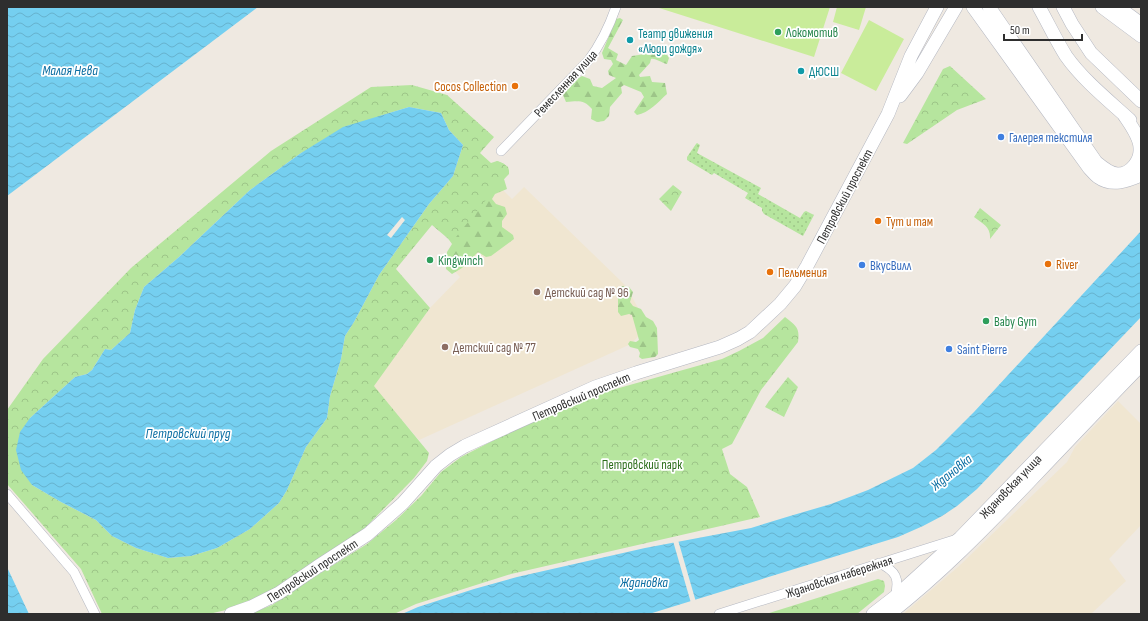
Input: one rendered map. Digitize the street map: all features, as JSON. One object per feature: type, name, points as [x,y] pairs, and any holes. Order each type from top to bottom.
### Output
[{"type":"street","name":"Ремесленная улица","points":[[501,151],[588,61],[595,52],[608,28],[616,7]]},
{"type":"street","name":"Петровский проспект","points":[[231,614],[251,607],[279,593],[317,566],[368,534],[403,503],[436,466],[450,455],[466,446],[595,387],[720,347],[750,332],[780,304],[795,286],[807,266],[888,114],[911,56],[937,7]]},
{"type":"street","name":"Петровский проспект","points":[[888,114],[917,73],[956,7]]},
{"type":"street","points":[[974,7],[1089,168],[1098,178],[1110,183],[1123,182],[1141,175]]},
{"type":"street","points":[[989,7],[1096,162],[1105,169],[1118,174],[1129,171],[1138,161],[1140,148],[1136,134],[1124,114]]},
{"type":"street","points":[[1038,7],[1066,55],[1076,69],[1141,130]]},
{"type":"street","points":[[1063,7],[1091,53],[1141,101]]},
{"type":"street","points":[[1102,7],[1141,36]]},
{"type":"street","points":[[1118,7],[1141,24]]},
{"type":"street","points":[[1128,89],[1141,92]]},
{"type":"street","name":"Ждановская улица","points":[[873,614],[895,597],[960,538],[1141,351]]},
{"type":"street","name":"Ждановская улица","points":[[889,614],[952,560],[982,531],[1141,365]]},
{"type":"street","points":[[7,494],[74,572],[96,614]]},
{"type":"street","name":"Ждановская набережная","points":[[719,614],[960,538]]},
{"type":"street","points":[[879,563],[894,572],[897,587],[895,597]]},
{"type":"shaded area","name":"Детский сад № 96","points":[[498,185],[512,199],[524,187],[626,286],[648,326],[631,344],[419,440],[373,386],[430,308],[460,277],[447,263]]},
{"type":"shaded area","points":[[1118,401],[1141,424],[1141,525],[1109,559],[1126,581],[1091,614],[903,614],[958,567],[1067,462],[1075,447]]},
{"type":"green space","name":"Локомотив","points":[[656,7],[830,7],[814,57]]},
{"type":"green space","points":[[837,7],[866,7],[859,30],[833,22]]},
{"type":"green space","points":[[620,18],[623,20],[608,48],[618,54],[616,60],[626,65],[632,56],[645,54],[649,45],[653,44],[664,50],[669,58],[667,64],[651,59],[650,63],[639,75],[640,77],[650,76],[652,82],[665,83],[667,94],[649,110],[637,115],[634,112],[644,97],[641,92],[624,85],[621,87],[622,93],[610,107],[609,116],[604,121],[597,122],[591,119],[592,109],[589,106],[580,101],[566,102],[563,95],[577,79],[582,76],[590,79],[593,86],[602,88],[616,78],[609,75],[608,71],[613,64],[611,60],[604,59],[602,53],[616,19]]},
{"type":"green space","points":[[869,20],[904,39],[876,91],[841,73]]},
{"type":"green space","points":[[950,66],[986,99],[957,110],[907,144],[903,143],[943,69]]},
{"type":"green space","points":[[412,85],[447,95],[494,137],[480,153],[491,163],[497,161],[502,163],[508,167],[509,171],[509,174],[498,185],[452,242],[432,225],[396,269],[430,308],[374,386],[429,453],[427,461],[414,478],[362,531],[270,592],[230,609],[209,614],[102,614],[81,569],[7,484],[7,410],[43,359],[131,268],[271,151],[371,87]],"holes":[[[409,107],[441,113],[449,130],[463,145],[453,176],[429,204],[379,275],[345,336],[341,359],[330,396],[327,418],[306,447],[287,490],[279,503],[250,529],[217,548],[191,556],[168,558],[136,548],[112,536],[96,520],[32,485],[30,418],[75,377],[87,374],[92,370],[105,349],[111,350],[130,333],[135,310],[144,287],[179,257],[250,190],[301,153],[383,115]]]},
{"type":"green space","points":[[697,143],[700,145],[697,153],[761,188],[758,194],[800,218],[806,211],[814,215],[803,236],[764,214],[762,208],[745,198],[748,193],[714,173],[712,175],[687,160],[687,157]]},
{"type":"green space","points":[[497,161],[508,167],[507,175],[504,179],[507,189],[495,194],[492,199],[496,204],[505,207],[507,214],[502,221],[502,227],[513,235],[514,239],[491,256],[486,257],[478,252],[462,268],[452,274],[446,269],[447,252],[452,244],[447,237]]},
{"type":"green space","points":[[673,185],[682,192],[671,211],[659,199]]},
{"type":"green space","points":[[980,208],[1001,225],[990,239],[988,229],[974,217]]},
{"type":"green space","points":[[622,286],[629,287],[633,292],[630,302],[633,306],[641,309],[646,317],[653,321],[657,328],[658,354],[655,357],[642,359],[639,357],[640,353],[638,349],[630,347],[628,344],[630,341],[636,342],[639,340],[632,315],[629,314],[621,316],[618,312],[618,289]]},
{"type":"green space","name":"Петровский парк","points":[[785,317],[798,330],[798,342],[761,390],[732,444],[722,449],[730,474],[747,487],[760,517],[511,574],[416,604],[394,614],[250,614],[272,605],[367,544],[396,520],[421,496],[441,472],[461,457],[580,399],[722,359],[763,338]]},
{"type":"green space","points":[[788,377],[798,387],[784,417],[765,407]]},
{"type":"green space","points":[[878,579],[884,581],[884,592],[857,614],[766,614]]},
{"type":"water","name":"Малая Нева","points":[[7,7],[258,7],[7,196]]},
{"type":"water","name":"Петровский пруд","points":[[409,107],[441,113],[449,130],[463,145],[453,176],[429,204],[379,275],[345,336],[341,359],[330,396],[327,418],[306,447],[287,490],[279,503],[250,529],[217,548],[191,556],[168,558],[136,548],[112,536],[96,520],[32,485],[21,470],[16,450],[20,432],[30,418],[75,377],[87,374],[92,370],[105,349],[111,350],[130,333],[135,310],[144,287],[179,257],[250,190],[301,153],[343,127]]},
{"type":"water","name":"Ждановка","points":[[1141,231],[1141,317],[977,489],[957,506],[923,526],[898,537],[649,614],[402,614],[418,607],[517,577],[645,548],[751,528],[831,504],[868,490],[913,468],[936,450],[974,412]]},
{"type":"water","points":[[7,567],[29,614],[7,614]]},
{"type":"pier","points":[[402,217],[405,220],[391,238],[387,235]]},
{"type":"pier","points":[[678,540],[696,602],[691,603],[673,541]]},
{"type":"place","name":"Локомотив","points":[[778,32]]},
{"type":"place","name":"Театр движения «Люди дождя»","points":[[630,40]]},
{"type":"place","name":"ДЮСШ","points":[[801,71]]},
{"type":"place","name":"Cocos Collection","points":[[515,86]]},
{"type":"place","name":"Галерея текстиля","points":[[1001,137]]},
{"type":"place","name":"Тут и там","points":[[878,221]]},
{"type":"place","name":"Kingwinch","points":[[430,260]]},
{"type":"place","name":"River","points":[[1048,264]]},
{"type":"place","name":"ВкусВилл","points":[[862,265]]},
{"type":"place","name":"Пельмения","points":[[770,272]]},
{"type":"place","name":"Детский сад № 96","points":[[537,292]]},
{"type":"place","name":"Baby Gym","points":[[986,321]]},
{"type":"place","name":"Детский сад № 77","points":[[445,347]]},
{"type":"place","name":"Saint Pierre","points":[[949,349]]}]
